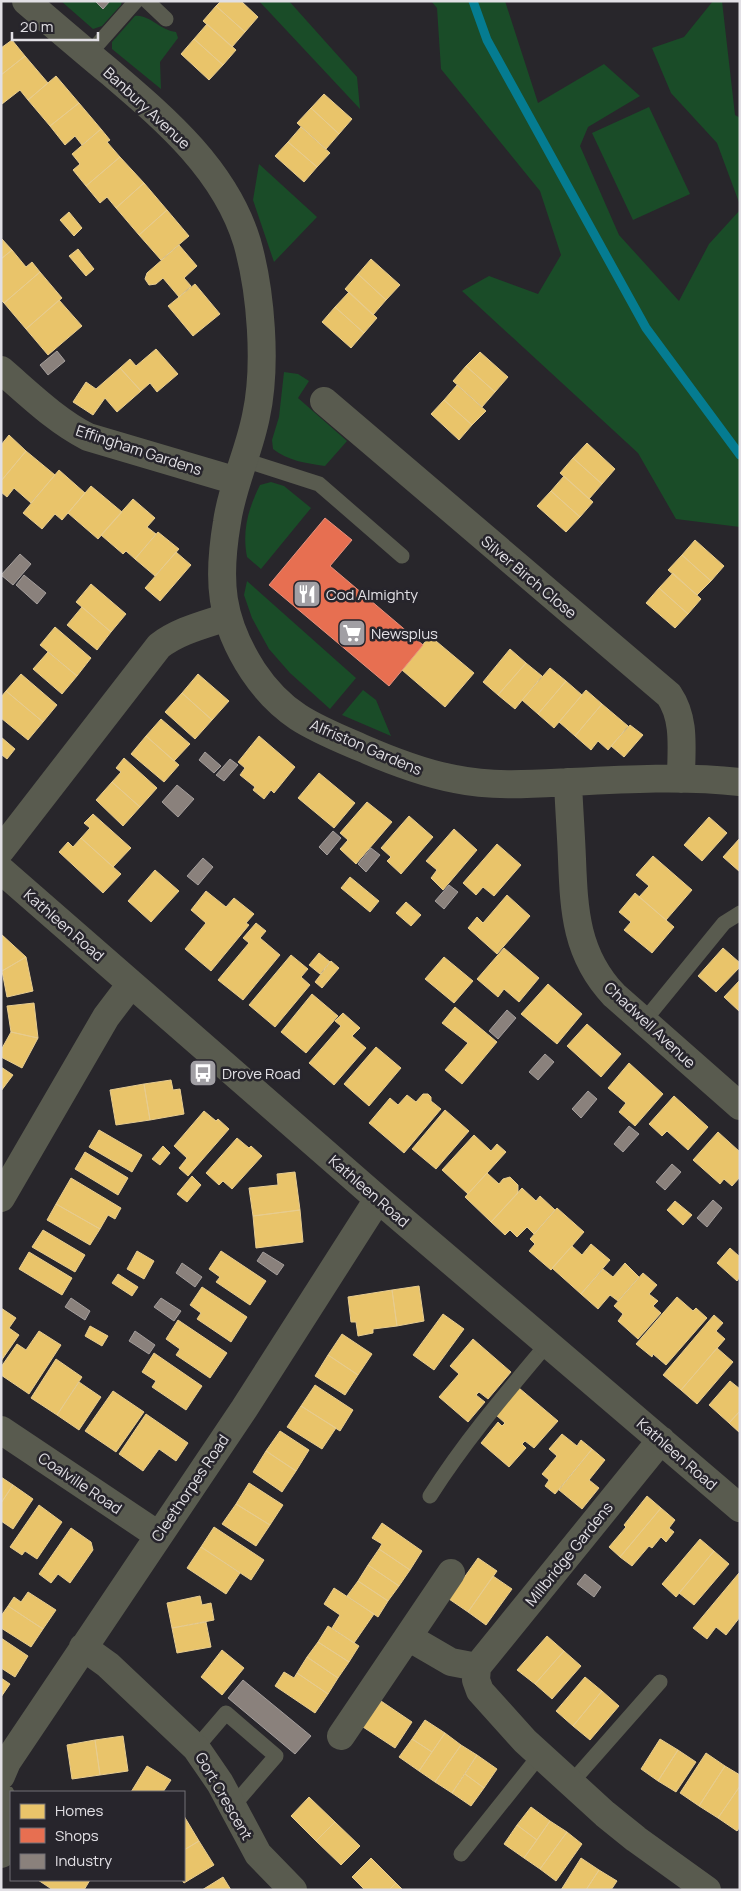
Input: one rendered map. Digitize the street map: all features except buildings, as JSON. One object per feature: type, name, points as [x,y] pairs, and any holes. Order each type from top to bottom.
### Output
[{"type":"street","name":"Banbury Avenue","points":[[26,1],[144,100],[189,144],[217,181],[246,239],[258,300],[261,373],[256,418],[227,519],[222,560],[223,596],[226,617]]},
{"type":"street","name":"Effingham Gardens","points":[[1,370],[70,428],[88,437],[241,470]]},
{"type":"street","name":"Silver Birch Close","points":[[324,401],[669,695],[677,707],[681,721],[681,779]]},
{"type":"street","name":"Alfriston Gardens","points":[[226,617],[248,663],[270,692],[295,715],[321,730],[406,765],[453,779],[474,783],[681,779],[740,782]]},
{"type":"street","points":[[1,850],[159,646],[169,638],[180,633],[226,617]]},
{"type":"street","name":"Chadwell Avenue","points":[[568,782],[574,900],[578,926],[592,968],[603,983],[740,1106]]},
{"type":"street","name":"Kathleen Road","points":[[1,870],[378,1199],[740,1508]]},
{"type":"street","points":[[1,1198],[106,1016],[131,984]]},
{"type":"street","name":"Cleethorpes Road","points":[[1,1776],[7,1762],[83,1647],[244,1409],[378,1199]]},
{"type":"street","name":"Coalville Road","points":[[1,1430],[158,1536]]},
{"type":"street","name":"Millbridge Gardens","points":[[477,1667],[661,1440]]},
{"type":"street","points":[[342,1736],[451,1573]]},
{"type":"street","points":[[408,1637],[450,1662],[477,1667],[476,1680],[480,1690],[525,1741],[605,1814],[636,1839],[707,1890]]},
{"type":"street","name":"Gort Crescent","points":[[83,1647],[108,1665],[196,1748],[220,1782],[258,1854],[294,1890]]},
{"type":"street","points":[[1,1796],[9,1830],[1,1854]]},
{"type":"lane","points":[[89,54],[136,1]]},
{"type":"lane","points":[[147,1],[166,19]]},
{"type":"lane","points":[[241,470],[319,484],[402,556]]},
{"type":"lane","points":[[644,1021],[724,923],[740,914]]},
{"type":"lane","points":[[430,1496],[485,1417],[548,1343]]},
{"type":"lane","points":[[571,1782],[660,1682]]},
{"type":"lane","points":[[196,1748],[226,1713],[276,1756],[232,1807]]},
{"type":"lane","points":[[461,1854],[540,1755]]},
{"type":"green space","points":[[61,1],[95,1],[103,8],[110,1],[122,1],[121,5],[102,26],[93,29]]},
{"type":"green space","points":[[259,1],[289,1],[357,77],[360,109]]},
{"type":"green space","points":[[431,1],[505,1],[538,103],[604,64],[640,96],[588,127],[580,146],[619,235],[679,301],[709,244],[740,210],[740,527],[676,519],[638,453],[462,291],[489,276],[538,294],[561,255],[540,191],[441,69],[437,8]]},
{"type":"green space","points":[[713,1],[722,1],[735,115],[740,118],[740,205],[717,143],[671,93],[652,48],[684,37]]},
{"type":"green space","points":[[135,16],[140,16],[165,29],[176,32],[178,38],[160,62],[161,89],[112,49],[112,42]]},
{"type":"green space","points":[[649,107],[690,194],[633,220],[592,133]]},
{"type":"green space","points":[[259,164],[317,217],[274,262],[253,200]]},
{"type":"green space","points":[[284,372],[298,374],[309,381],[298,398],[347,441],[325,466],[291,459],[273,449],[272,440],[279,417]]},
{"type":"green space","points":[[271,482],[284,486],[311,508],[261,569],[247,557],[245,538],[247,520],[260,485]]},
{"type":"green space","points":[[247,581],[356,678],[330,709],[290,673],[269,649],[252,618],[244,595]]},
{"type":"green space","points":[[363,690],[376,700],[391,736],[342,715]]},
{"type":"waterway","points":[[473,1],[487,40],[646,328],[740,455]]},
{"type":"place","name":"Cod Almighty","points":[[307,594]]},
{"type":"place","name":"Newsplus","points":[[352,633]]},
{"type":"place","name":"Drove Road","points":[[203,1073]]}]
